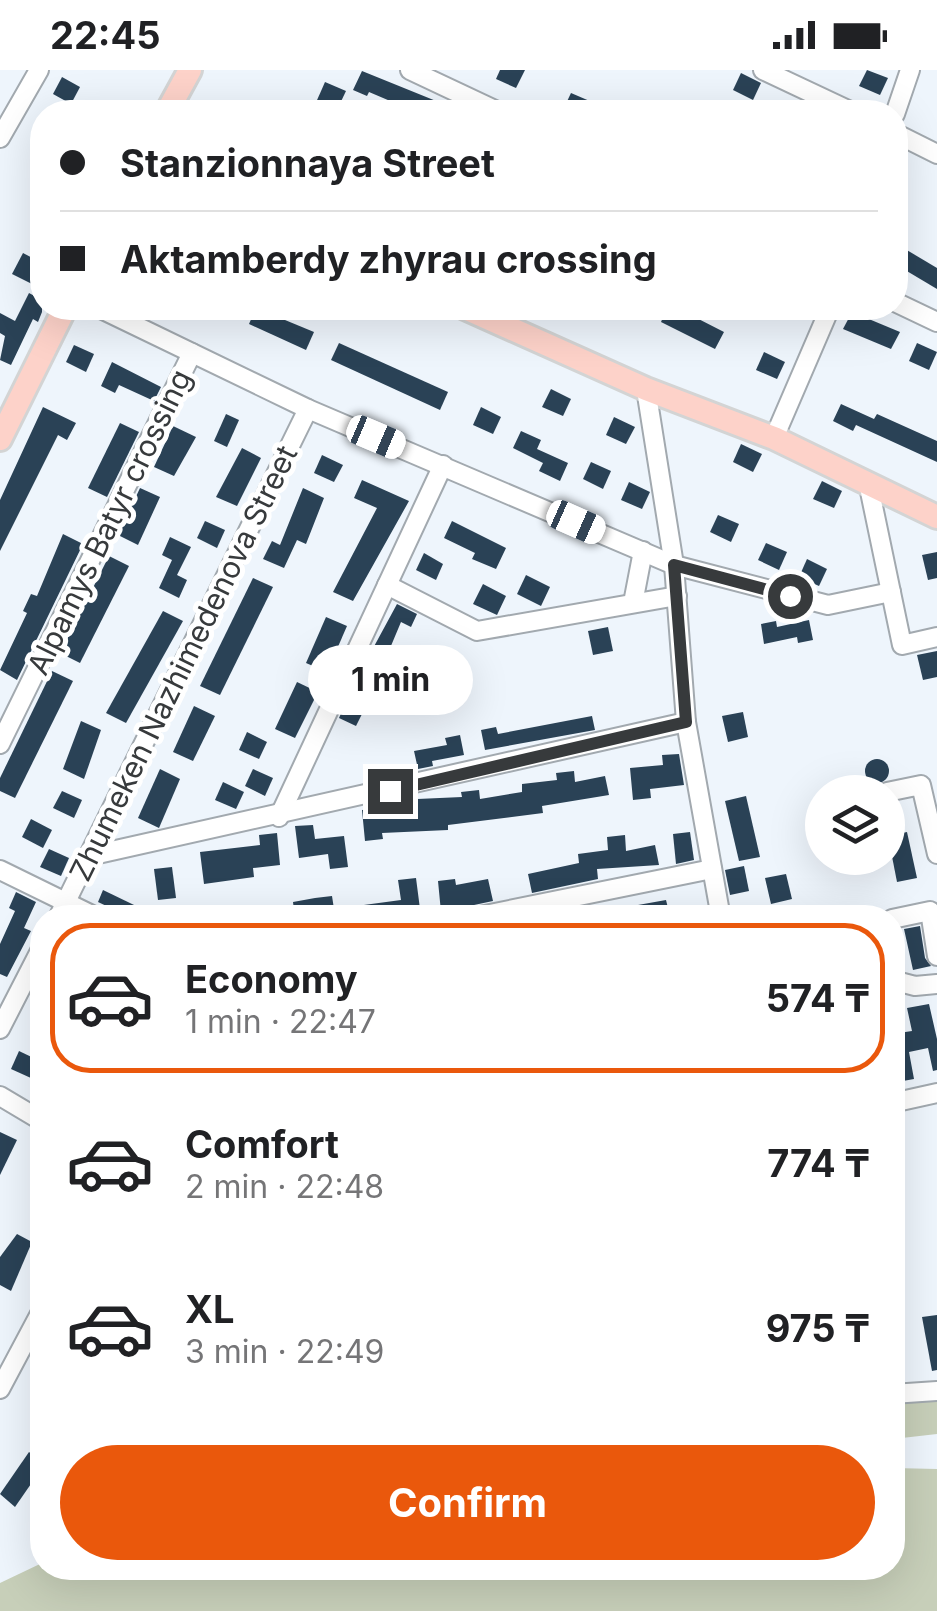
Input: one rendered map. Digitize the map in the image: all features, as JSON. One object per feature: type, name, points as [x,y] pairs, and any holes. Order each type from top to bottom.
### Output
[{"type":"main road","points":[[174,100],[190,70]]},
{"type":"main road","points":[[0,439],[59,320]]},
{"type":"main road","points":[[492,320],[646,389],[774,438],[937,517]]},
{"type":"street","points":[[0,138],[39,70]]},
{"type":"street","points":[[410,70],[474,100]]},
{"type":"street","points":[[762,70],[826,100]]},
{"type":"street","points":[[900,100],[910,70]]},
{"type":"street","points":[[908,140],[937,154]]},
{"type":"street","points":[[908,308],[937,322]]},
{"type":"street","points":[[124,320],[308,409],[674,565],[828,606],[891,592]]},
{"type":"street","points":[[774,438],[825,320]]},
{"type":"street","name":"Alpamys Batyr crossing","points":[[0,744],[192,353]]},
{"type":"street","points":[[646,389],[674,565],[686,722],[718,905]]},
{"type":"street","name":"Zhumeken Nazhimedenova Street","points":[[64,905],[308,409]]},
{"type":"street","points":[[279,816],[443,465]]},
{"type":"street","points":[[869,487],[902,645],[937,637]]},
{"type":"street","points":[[633,603],[643,552]]},
{"type":"street","points":[[387,584],[477,630],[677,596]]},
{"type":"street","points":[[89,856],[686,722]]},
{"type":"street","points":[[905,788],[921,785],[937,854]]},
{"type":"street","points":[[534,905],[712,869]]},
{"type":"street","points":[[0,870],[56,905]]},
{"type":"street","points":[[905,916],[933,911],[937,956]]},
{"type":"street","points":[[0,1029],[30,970]]},
{"type":"street","points":[[905,984],[937,984]]},
{"type":"street","points":[[905,1101],[937,1093]]},
{"type":"street","points":[[0,1096],[30,1114]]},
{"type":"street","points":[[3,1376],[30,1330]]},
{"type":"street","points":[[905,1393],[937,1391]]},
{"type":"green space","points":[[937,1400],[937,1434],[905,1438],[905,1402]]},
{"type":"green space","points":[[905,1468],[937,1469],[937,1611],[0,1611],[0,1583],[30,1569],[30,1580],[905,1580]]},
{"type":"building","points":[[500,70],[525,70],[516,88],[496,79]]},
{"type":"building","points":[[867,70],[888,78],[880,95],[859,86]]},
{"type":"building","points":[[362,71],[434,100],[388,100],[353,90]]},
{"type":"building","points":[[741,73],[761,83],[753,100],[733,90]]},
{"type":"building","points":[[62,77],[80,87],[73,100],[53,94]]},
{"type":"building","points":[[325,82],[346,91],[342,100],[317,100]]},
{"type":"building","points":[[571,93],[587,100],[568,100]]},
{"type":"building","points":[[908,251],[937,268],[937,289],[908,272]]},
{"type":"building","points":[[23,253],[30,257],[30,283],[12,274]]},
{"type":"building","points":[[29,293],[33,320],[11,365],[0,360],[5,336],[0,333],[0,313],[15,321]]},
{"type":"building","points":[[251,320],[285,320],[314,332],[306,350],[249,324]]},
{"type":"building","points":[[700,320],[724,332],[715,349],[661,322]]},
{"type":"building","points":[[848,320],[871,320],[900,332],[891,349],[843,329]]},
{"type":"building","points":[[339,343],[448,392],[440,410],[331,360]]},
{"type":"building","points":[[917,343],[937,352],[929,370],[909,361]]},
{"type":"building","points":[[74,345],[94,354],[86,372],[66,362]]},
{"type":"building","points":[[764,352],[785,362],[777,379],[756,370]]},
{"type":"building","points":[[112,362],[161,387],[154,401],[119,385],[115,393],[101,386]]},
{"type":"building","points":[[551,389],[571,399],[563,416],[542,407]]},
{"type":"building","points":[[841,404],[874,419],[877,414],[937,441],[937,462],[856,425],[853,431],[833,421]]},
{"type":"building","points":[[43,407],[76,423],[67,440],[58,435],[0,551],[0,500]]},
{"type":"building","points":[[481,407],[501,417],[493,434],[473,425]]},
{"type":"building","points":[[226,414],[239,420],[227,447],[214,441]]},
{"type":"building","points":[[614,417],[635,427],[626,444],[606,435]]},
{"type":"building","points":[[120,423],[139,432],[107,497],[88,488]]},
{"type":"building","points":[[173,426],[196,437],[174,476],[154,467]]},
{"type":"building","points":[[521,431],[541,440],[537,449],[568,463],[560,481],[539,471],[543,463],[513,448]]},
{"type":"building","points":[[741,444],[762,454],[753,472],[733,462]]},
{"type":"building","points":[[242,448],[261,458],[237,506],[216,497]]},
{"type":"building","points":[[322,455],[343,465],[334,482],[314,473]]},
{"type":"building","points":[[591,462],[611,471],[603,489],[583,479]]},
{"type":"building","points":[[362,480],[409,501],[353,601],[333,592],[377,508],[354,498]]},
{"type":"building","points":[[822,481],[842,491],[834,508],[813,499]]},
{"type":"building","points":[[629,482],[650,492],[642,509],[621,500]]},
{"type":"building","points":[[140,488],[160,497],[138,545],[118,535]]},
{"type":"building","points":[[303,488],[324,498],[306,544],[297,540],[284,568],[263,559],[272,541],[280,545]]},
{"type":"building","points":[[718,515],[739,524],[731,542],[710,532]]},
{"type":"building","points":[[205,521],[225,530],[217,548],[197,538]]},
{"type":"building","points":[[452,521],[506,548],[496,569],[472,559],[475,553],[444,538]]},
{"type":"building","points":[[63,534],[83,544],[17,680],[0,670],[27,613],[23,611],[31,594],[37,596]]},
{"type":"building","points":[[170,537],[191,547],[177,575],[187,580],[179,598],[159,588],[172,560],[162,555]]},
{"type":"building","points":[[766,543],[787,552],[779,570],[758,560]]},
{"type":"building","points":[[937,552],[937,578],[928,580],[922,555]]},
{"type":"building","points":[[424,553],[443,564],[436,580],[416,570]]},
{"type":"building","points":[[109,556],[129,566],[80,663],[60,653]]},
{"type":"building","points":[[807,559],[827,569],[819,586],[799,577]]},
{"type":"building","points":[[526,575],[550,587],[541,606],[517,594]]},
{"type":"building","points":[[253,578],[273,587],[220,695],[200,686]]},
{"type":"building","points":[[483,584],[506,596],[497,615],[473,604]]},
{"type":"building","points":[[397,604],[417,614],[411,627],[401,622],[375,684],[358,676]]},
{"type":"building","points":[[163,611],[183,621],[126,723],[106,713]]},
{"type":"building","points":[[326,617],[347,626],[327,672],[306,663]]},
{"type":"building","points":[[809,620],[813,640],[798,643],[797,637],[764,644],[761,624],[776,621],[777,627]]},
{"type":"building","points":[[608,627],[613,651],[593,655],[588,631]]},
{"type":"building","points":[[937,651],[937,677],[923,680],[917,655]]},
{"type":"building","points":[[52,671],[73,681],[15,798],[0,791],[0,778]]},
{"type":"building","points":[[297,682],[318,692],[295,738],[275,729]]},
{"type":"building","points":[[347,700],[365,708],[356,726],[339,718]]},
{"type":"building","points":[[194,706],[215,716],[193,761],[173,752]]},
{"type":"building","points":[[743,712],[748,737],[728,742],[722,716]]},
{"type":"building","points":[[592,716],[595,730],[485,750],[481,730],[496,727],[498,734]]},
{"type":"building","points":[[81,721],[101,730],[84,779],[63,769]]},
{"type":"building","points":[[247,732],[267,742],[259,759],[239,750]]},
{"type":"building","points":[[460,735],[464,755],[432,761],[433,766],[418,769],[414,751],[447,745],[445,738]]},
{"type":"building","points":[[679,754],[684,785],[650,789],[651,798],[633,800],[630,768],[663,765],[662,755]]},
{"type":"building","points":[[872,760],[882,760],[888,766],[888,775],[866,775],[866,766]]},
{"type":"building","points":[[160,769],[180,779],[159,828],[138,818]]},
{"type":"building","points":[[253,769],[273,778],[265,796],[245,786]]},
{"type":"building","points":[[574,771],[575,782],[605,776],[609,795],[542,806],[543,813],[448,825],[448,830],[382,833],[383,839],[365,841],[362,810],[395,806],[395,800],[462,797],[461,792],[479,790],[480,799],[522,792],[522,784],[557,780],[556,773]]},
{"type":"building","points":[[223,782],[244,792],[236,809],[215,800]]},
{"type":"building","points":[[62,791],[82,800],[74,818],[53,808]]},
{"type":"building","points":[[746,796],[760,857],[739,861],[725,801]]},
{"type":"building","points":[[31,819],[52,830],[43,848],[22,837]]},
{"type":"building","points":[[313,825],[315,839],[344,836],[348,867],[330,869],[328,854],[299,858],[295,826]]},
{"type":"building","points":[[690,832],[694,860],[676,864],[673,834]]},
{"type":"building","points":[[905,832],[917,878],[897,882],[896,875],[905,875]]},
{"type":"building","points":[[277,833],[280,865],[253,868],[254,877],[204,884],[200,852],[260,845],[259,835]]},
{"type":"building","points":[[625,835],[626,851],[655,845],[659,865],[597,869],[598,879],[532,893],[528,874],[579,863],[578,854],[608,850],[607,837]]},
{"type":"building","points":[[49,849],[69,858],[61,876],[40,867]]},
{"type":"building","points":[[744,866],[749,891],[730,895],[725,870]]},
{"type":"building","points":[[172,867],[176,898],[158,900],[154,869]]},
{"type":"building","points":[[786,874],[792,899],[771,904],[765,878]]},
{"type":"building","points":[[416,878],[419,905],[364,905],[401,900],[398,880]]},
{"type":"building","points":[[455,879],[456,885],[488,879],[493,901],[440,905],[438,881]]},
{"type":"building","points":[[103,890],[134,905],[104,905],[98,902]]},
{"type":"building","points":[[16,892],[36,902],[30,905],[24,928],[30,933],[7,977],[0,974],[0,944],[15,911],[9,908]]},
{"type":"building","points":[[332,896],[333,905],[293,905],[293,902]]},
{"type":"building","points":[[666,900],[667,905],[638,905]]},
{"type":"building","points":[[920,926],[925,958],[931,966],[913,970],[905,929]]},
{"type":"building","points":[[929,1004],[937,1039],[937,1070],[933,1071],[928,1048],[909,1052],[914,1079],[905,1081],[905,1032],[912,1031],[907,1008]]},
{"type":"building","points":[[19,1051],[30,1056],[30,1078],[11,1069]]},
{"type":"building","points":[[0,1132],[17,1140],[0,1175]]},
{"type":"building","points":[[17,1234],[30,1241],[11,1291],[0,1285],[0,1257]]},
{"type":"building","points":[[937,1315],[937,1370],[932,1371],[922,1317]]},
{"type":"building","points":[[29,1452],[30,1485],[15,1507],[0,1494]]},
{"type":"route","points":[[390,791],[686,722],[674,565],[790,596]]}]
